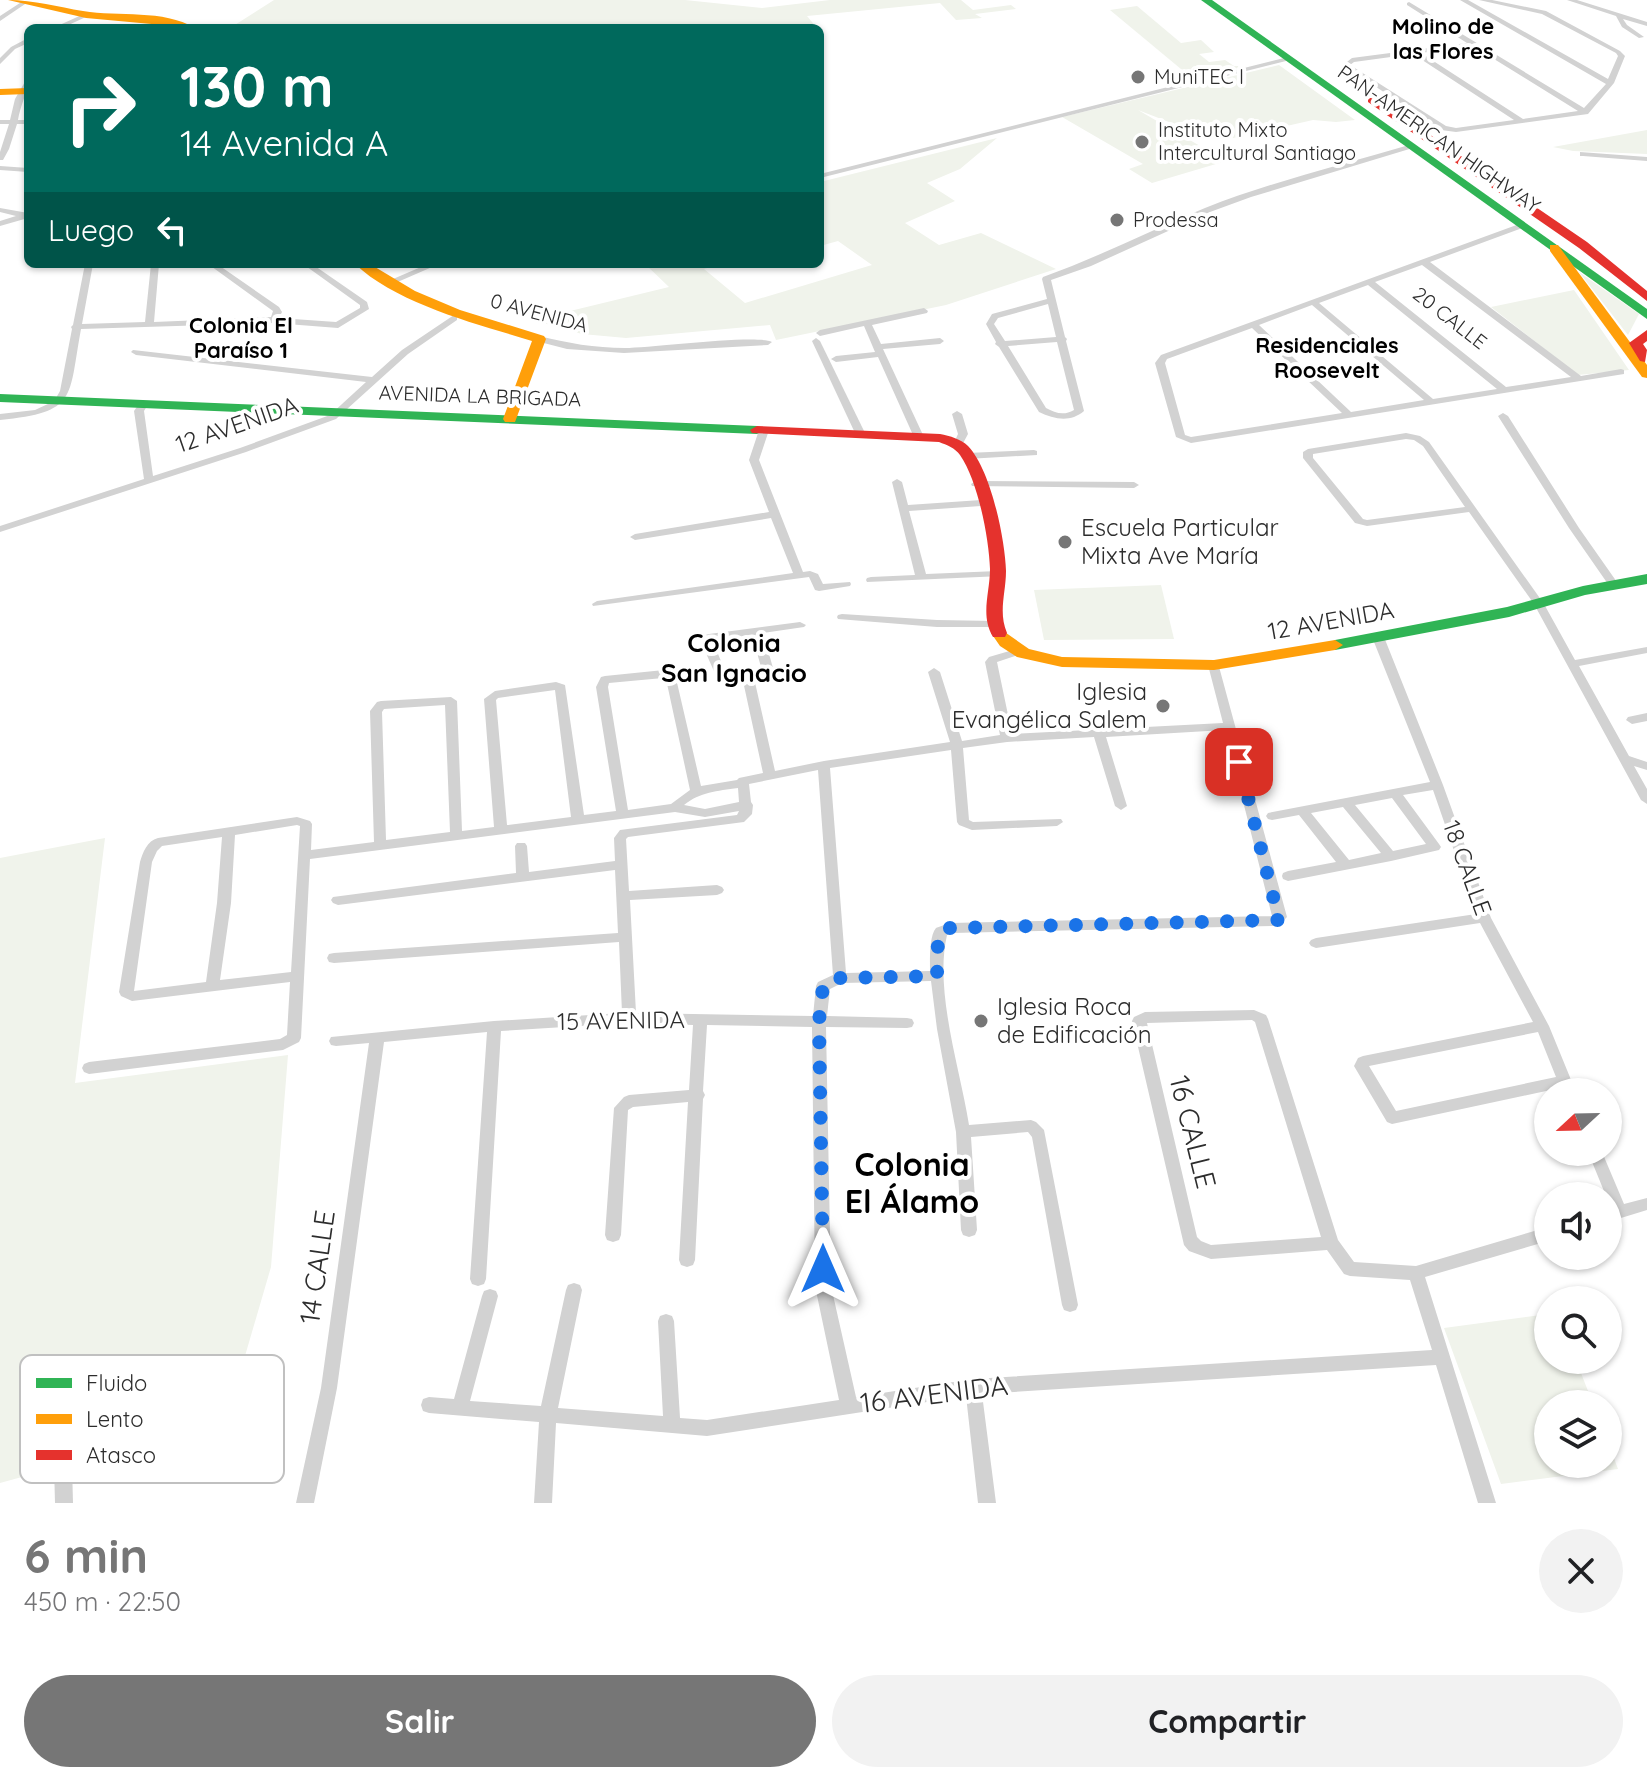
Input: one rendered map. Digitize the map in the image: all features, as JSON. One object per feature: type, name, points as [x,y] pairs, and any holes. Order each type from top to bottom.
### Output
[{"type":"main road","name":"PAN-AMERICAN HIGHWAY","points":[[1206,0],[1647,315]]},
{"type":"main road","points":[[19,1],[86,15],[159,20],[174,24]]},
{"type":"main road","name":"PAN-AMERICAN HIGHWAY","points":[[1228,1],[1583,245],[1647,297]]},
{"type":"main road","points":[[1320,82],[1318,75],[1330,76],[1449,158],[1472,169]]},
{"type":"main road","points":[[0,92],[24,88]]},
{"type":"main road","points":[[1583,245],[1639,276],[1647,286]]},
{"type":"main road","points":[[1554,248],[1647,374]]},
{"type":"main road","name":"0 AVENIDA","points":[[367,268],[410,294],[455,313],[539,339]]},
{"type":"main road","points":[[1647,334],[1636,343],[1647,360]]},
{"type":"main road","points":[[510,419],[539,339]]},
{"type":"main road","name":"AVENIDA LA BRIGADA","points":[[0,398],[918,435],[940,438],[962,450]]},
{"type":"main road","points":[[962,450],[976,484],[998,574],[995,624],[1006,641],[1020,651]]},
{"type":"main road","name":"12 AVENIDA","points":[[1020,651],[1041,659],[1062,662],[1214,665],[1378,637],[1647,579]]},
{"type":"street","points":[[1418,0],[1409,4],[1585,112]]},
{"type":"street","points":[[1463,0],[1610,83]]},
{"type":"street","points":[[1472,44],[1352,60],[1346,65],[1444,128],[1456,130],[1585,112],[1610,83],[1619,65],[1620,54],[1544,12],[1482,0]]},
{"type":"street","points":[[1570,0],[1647,24]]},
{"type":"street","points":[[1579,3],[1589,0]]},
{"type":"street","points":[[0,19],[19,1]]},
{"type":"street","points":[[65,24],[86,15]]},
{"type":"street","points":[[1619,17],[1624,26],[1641,37]]},
{"type":"street","points":[[0,47],[22,44]]},
{"type":"street","points":[[0,62],[22,44]]},
{"type":"street","points":[[1415,52],[1523,122]]},
{"type":"street","points":[[824,175],[960,138],[1288,59]]},
{"type":"street","points":[[0,158],[6,150],[12,122],[24,93]]},
{"type":"street","points":[[0,122],[24,122]]},
{"type":"street","points":[[1051,300],[991,319],[990,324],[999,344],[1042,410],[1052,416],[1066,416],[1079,411],[1046,279],[1110,255],[1207,210],[1309,175],[1412,147]]},
{"type":"street","points":[[1583,154],[1647,159]]},
{"type":"street","points":[[0,168],[24,170]]},
{"type":"street","points":[[0,210],[24,215]]},
{"type":"street","points":[[0,224],[24,217]]},
{"type":"street","points":[[1522,225],[1160,359],[1181,437],[1185,440],[1621,372]]},
{"type":"street","points":[[1423,261],[1578,378]]},
{"type":"street","points":[[0,417],[44,411],[60,402],[65,391],[88,268]]},
{"type":"street","points":[[149,323],[155,268]]},
{"type":"street","points":[[218,268],[276,309],[274,320]]},
{"type":"street","points":[[75,327],[274,320],[338,325],[366,307],[312,268]]},
{"type":"street","points":[[390,282],[425,268]]},
{"type":"street","name":"20 CALLE","points":[[1368,281],[1504,390]]},
{"type":"street","points":[[1313,302],[1430,401]]},
{"type":"street","points":[[860,433],[818,337],[924,311]]},
{"type":"street","points":[[340,413],[405,352],[454,318]]},
{"type":"street","points":[[867,324],[918,435]]},
{"type":"street","points":[[1253,324],[1348,414]]},
{"type":"street","name":"0 AVENIDA","points":[[539,339],[581,349],[616,351],[768,342]]},
{"type":"street","points":[[999,344],[1063,339]]},
{"type":"street","points":[[836,359],[940,341]]},
{"type":"street","points":[[136,352],[373,380]]},
{"type":"street","points":[[142,406],[139,411],[149,480]]},
{"type":"street","name":"12 AVENIDA","points":[[0,529],[243,450],[340,413]]},
{"type":"street","points":[[957,414],[963,434],[962,450],[1034,453]]},
{"type":"street","points":[[1503,416],[1614,585]]},
{"type":"street","points":[[764,430],[754,460],[799,576]]},
{"type":"street","points":[[1472,509],[1367,523],[1359,521],[1308,458],[1308,452],[1406,436],[1426,444],[1472,509],[1539,604],[1647,800]]},
{"type":"street","points":[[897,482],[921,577]]},
{"type":"street","points":[[976,484],[1134,485]]},
{"type":"street","points":[[904,508],[981,503]]},
{"type":"street","points":[[635,537],[775,514]]},
{"type":"street","points":[[871,580],[998,574]]},
{"type":"street","points":[[597,604],[799,576],[813,575],[819,588],[846,584]]},
{"type":"street","points":[[842,617],[891,619],[920,625],[995,624]]},
{"type":"street","points":[[756,630],[767,668],[748,677],[728,678],[721,675],[707,642],[709,637],[756,630],[800,625]]},
{"type":"street","name":"18 CALLE","points":[[1378,637],[1437,785],[1484,918],[1542,1026],[1563,1078]]},
{"type":"street","points":[[1572,664],[1647,650]]},
{"type":"street","points":[[1007,738],[991,662],[1020,651]]},
{"type":"street","points":[[969,1230],[963,1132],[937,976],[938,938],[941,932],[950,928],[1279,920],[1214,665]]},
{"type":"street","points":[[934,672],[957,745],[963,822],[972,826],[1057,822]]},
{"type":"street","points":[[623,815],[602,687],[605,680],[664,674],[671,677],[696,790]]},
{"type":"street","points":[[748,677],[770,776]]},
{"type":"street","points":[[501,830],[490,699],[495,695],[556,686],[561,688],[578,820]]},
{"type":"street","points":[[380,845],[376,711],[381,705],[451,701],[456,836]]},
{"type":"street","points":[[1632,720],[1647,717]]},
{"type":"street","points":[[675,808],[683,796],[696,790],[824,765],[957,745],[1007,738],[1230,726]]},
{"type":"street","points":[[1099,733],[1121,806]]},
{"type":"street","points":[[1624,759],[1647,766]]},
{"type":"street","points":[[824,765],[840,978]]},
{"type":"street","points":[[629,1018],[620,838],[624,833],[740,819],[746,810],[744,781]]},
{"type":"street","points":[[1272,816],[1437,785]]},
{"type":"street","points":[[1288,876],[1435,847],[1394,792]]},
{"type":"street","points":[[1345,801],[1391,857]]},
{"type":"street","points":[[304,855],[675,808],[705,813],[746,810]]},
{"type":"street","points":[[1302,810],[1346,865]]},
{"type":"street","points":[[89,1068],[283,1044],[294,1038],[306,824],[297,821],[165,839],[151,849],[146,862],[126,992],[132,996],[297,976]]},
{"type":"street","points":[[212,986],[224,903],[229,831]]},
{"type":"street","points":[[521,846],[523,876]]},
{"type":"street","points":[[338,900],[622,865]]},
{"type":"street","points":[[622,896],[717,890]]},
{"type":"street","points":[[1316,943],[1484,918]]},
{"type":"street","points":[[334,958],[624,937]]},
{"type":"street","points":[[849,1405],[823,1286],[819,1021],[823,986],[840,978],[937,976]]},
{"type":"street","name":"16 CALLE","points":[[1258,1016],[1331,1243],[1202,1250],[1190,1240],[1138,1028],[1139,1021],[1145,1017],[1258,1016]]},
{"type":"street","name":"15 AVENIDA","points":[[336,1041],[494,1026],[629,1018],[907,1023]]},
{"type":"street","points":[[687,1260],[700,1019]]},
{"type":"street","points":[[478,1279],[494,1026]]},
{"type":"street","points":[[1534,1093],[1392,1118],[1361,1064],[1542,1026]]},
{"type":"street","name":"14 CALLE","points":[[305,1503],[329,1388],[377,1038]]},
{"type":"street","points":[[613,1235],[621,1108],[629,1101],[698,1095]]},
{"type":"street","points":[[963,1132],[1031,1126],[1041,1143],[1070,1305]]},
{"type":"street","points":[[1622,1212],[1647,1204]]},
{"type":"street","points":[[1331,1243],[1350,1269],[1416,1273],[1534,1238]]},
{"type":"street","points":[[1416,1273],[1487,1503]]},
{"type":"street","points":[[543,1503],[548,1413],[574,1290]]},
{"type":"street","points":[[460,1407],[490,1296]]},
{"type":"street","points":[[666,1321],[672,1423]]},
{"type":"street","name":"16 AVENIDA","points":[[429,1405],[707,1428],[973,1387],[1442,1357]]},
{"type":"street","points":[[973,1387],[987,1503]]},
{"type":"street","points":[[63,1483],[64,1503]]},
{"type":"shaded area","points":[[274,0],[685,0],[762,8],[830,0],[961,0],[973,10],[1011,5],[1016,9],[975,14],[982,18],[956,20],[940,3],[807,16],[814,24],[236,24]]},
{"type":"shaded area","points":[[1137,6],[1181,43],[1201,40],[1214,52],[1199,54],[1209,62],[1225,60],[1234,66],[1246,66],[1193,79],[1110,10]]},
{"type":"shaded area","points":[[1279,65],[1355,120],[1313,120],[1233,138],[1193,119],[1174,124],[1138,110],[1226,161],[1152,183],[1129,169],[1143,164],[1062,117]]},
{"type":"shaded area","points":[[1647,130],[1647,154],[1573,151],[1553,147]]},
{"type":"shaded area","points":[[997,138],[960,169],[927,183],[955,201],[905,223],[939,245],[981,233],[1056,269],[946,305],[776,340],[770,325],[626,338],[582,334],[533,320],[669,287],[649,268],[707,268],[704,269],[745,303],[872,265],[838,241],[824,245],[824,181]]},
{"type":"shaded area","points":[[1579,272],[1639,314],[1628,335]]},
{"type":"shaded area","points":[[1574,290],[1629,370],[1578,375],[1491,307]]},
{"type":"shaded area","points":[[1161,585],[1174,639],[1044,640],[1034,590]]},
{"type":"shaded area","points":[[105,838],[75,1083],[288,1055],[271,1267],[245,1355],[20,1355],[20,1478],[0,1483],[0,858]]},
{"type":"shaded area","points":[[1534,1316],[1534,1374],[1581,1374],[1588,1390],[1534,1390],[1534,1478],[1548,1478],[1501,1484],[1444,1328]]},
{"type":"traffic: fast","points":[[1206,0],[1647,315]]},
{"type":"traffic: fast","points":[[0,398],[757,430]]},
{"type":"traffic: fast","points":[[1335,645],[1509,612],[1583,591],[1647,579]]},
{"type":"traffic: slow","points":[[13,0],[86,15],[159,20],[174,24]]},
{"type":"traffic: slow","points":[[0,92],[24,91]]},
{"type":"traffic: slow","points":[[1554,248],[1647,374]]},
{"type":"traffic: slow","points":[[368,268],[410,294],[455,313],[539,339],[510,419]]},
{"type":"traffic: slow","points":[[999,633],[1006,642],[1023,653],[1062,662],[1214,665],[1335,645]]},
{"type":"traffic: jam","points":[[1372,100],[1583,245],[1647,297]]},
{"type":"traffic: jam","points":[[1645,358],[1636,343],[1647,334]]},
{"type":"traffic: jam","points":[[757,430],[940,438],[961,447],[978,478],[992,528],[998,572],[994,618],[999,633]]},
{"type":"place","name":"MuniTEC I","points":[[1138,77]]},
{"type":"place","name":"Instituto Mixto Intercultural Santiago","points":[[1142,142]]},
{"type":"place","name":"Prodessa","points":[[1117,220]]},
{"type":"place","name":"Escuela Particular Mixta Ave María","points":[[1065,542]]},
{"type":"place","name":"Iglesia Evangélica Salem","points":[[1163,706]]},
{"type":"place","name":"Iglesia Roca de Edificación","points":[[981,1021]]},
{"type":"district","name":"Molino de las Flores","points":[[1443,38]]},
{"type":"district","name":"Colonia El Paraíso 1","points":[[241,338]]},
{"type":"district","name":"Residenciales Roosevelt","points":[[1327,358]]},
{"type":"district","name":"Colonia San Ignacio","points":[[734,658]]},
{"type":"district","name":"Colonia El Álamo","points":[[912,1184]]},
{"type":"route","points":[[823,1269],[819,1021],[823,986],[840,978],[937,976],[938,938],[941,932],[950,928],[1279,920],[1239,762]]}]
